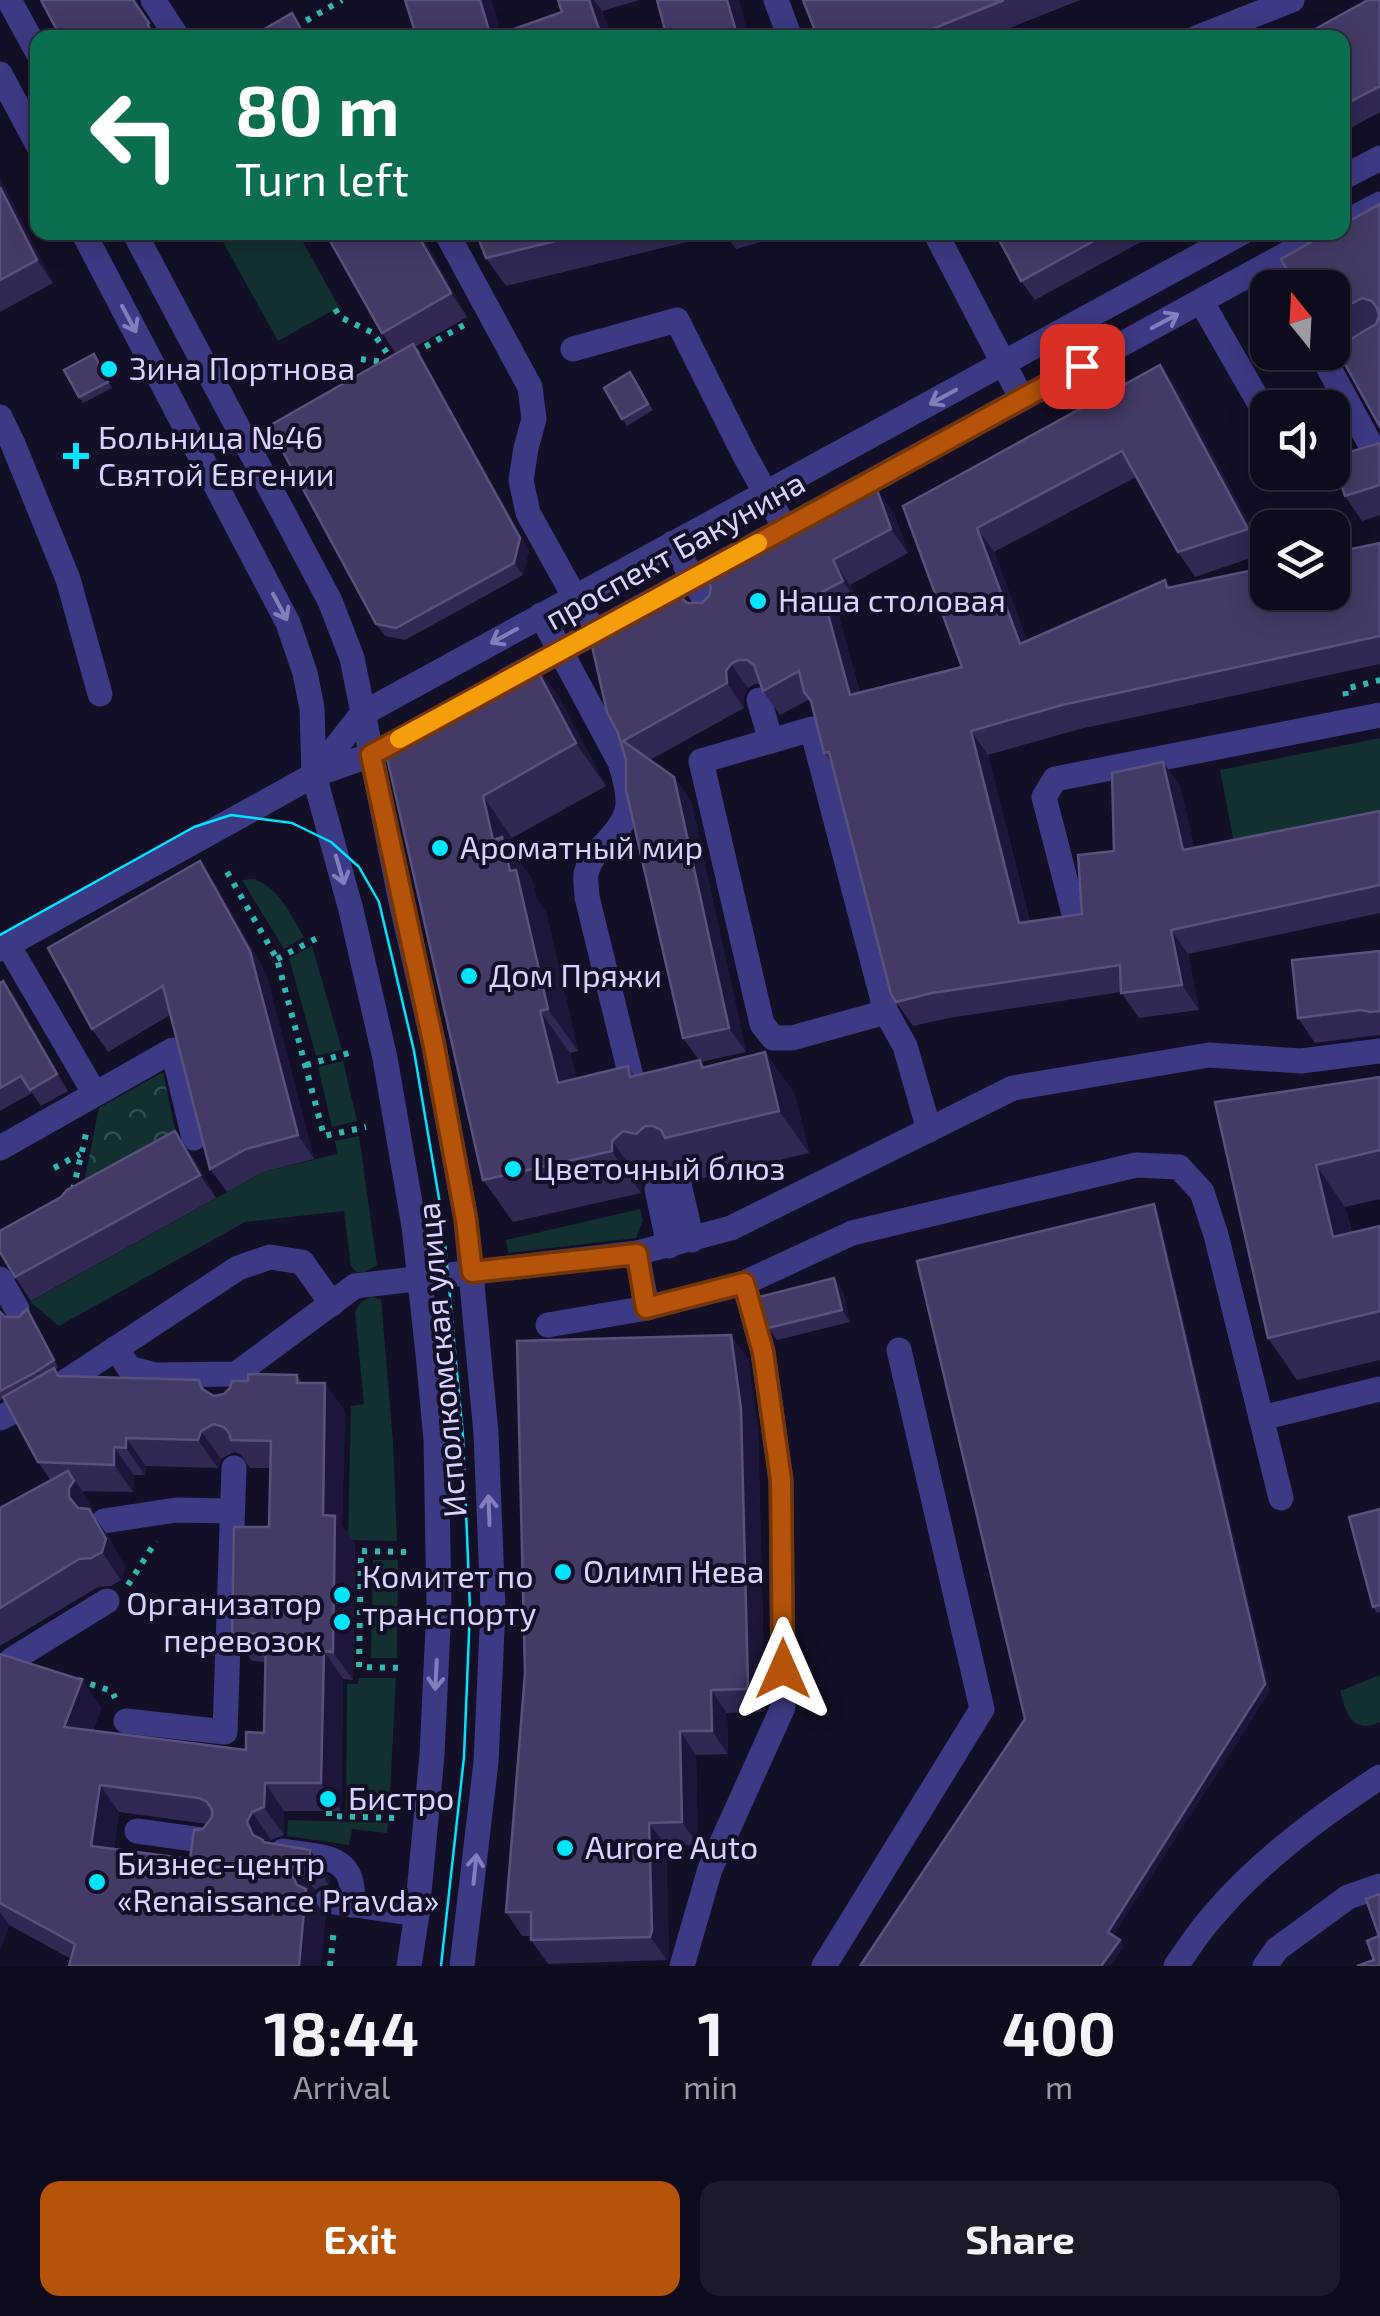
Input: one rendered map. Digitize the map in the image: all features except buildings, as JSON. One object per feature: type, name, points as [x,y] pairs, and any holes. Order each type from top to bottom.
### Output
[{"type":"street","points":[[10,0],[30,37]]},
{"type":"street","points":[[153,0],[173,30]]},
{"type":"street","points":[[776,0],[787,30]]},
{"type":"street","points":[[1216,30],[1292,0]]},
{"type":"street","points":[[0,74],[30,130]]},
{"type":"street","points":[[1350,174],[1380,158]]},
{"type":"street","points":[[1350,220],[1380,204]]},
{"type":"street","name":"Исполкомская улица","points":[[87,240],[288,622],[306,673],[312,708],[314,776],[352,910],[385,1058],[421,1278],[436,1439],[440,1606],[432,1755],[409,1966]]},
{"type":"street","name":"Исполкомская улица","points":[[138,240],[330,600],[352,658],[434,1046],[472,1272],[486,1433],[492,1608],[486,1762],[462,1966]]},
{"type":"street","points":[[450,240],[530,386],[534,420],[521,480],[528,513],[594,632]]},
{"type":"street","points":[[938,240],[1022,399]]},
{"type":"street","name":"проспект Бакунина","points":[[314,776],[362,714],[1228,240]]},
{"type":"street","name":"проспект Бакунина","points":[[482,694],[1201,302],[1275,273],[1318,240]]},
{"type":"street","points":[[1201,302],[1252,390]]},
{"type":"street","points":[[573,350],[677,320],[784,528]]},
{"type":"street","points":[[1336,370],[1374,450]]},
{"type":"street","points":[[0,417],[68,578],[100,694]]},
{"type":"street","points":[[674,544],[712,613]]},
{"type":"street","points":[[541,616],[620,762],[628,786],[628,810],[620,830],[593,856],[586,874],[588,898],[634,1089]]},
{"type":"street","points":[[759,700],[771,741]]},
{"type":"street","points":[[1072,910],[1044,797],[1055,779],[1380,715]]},
{"type":"street","points":[[886,1012],[792,1038],[773,1038],[762,1024],[701,761],[812,729],[886,1012],[904,1046],[929,1130]]},
{"type":"street","name":"проспект Бакунина","points":[[4,947],[314,776],[371,755],[402,737]]},
{"type":"street","points":[[4,947],[95,1094]]},
{"type":"street","points":[[0,1148],[173,1050],[194,1138]]},
{"type":"street","points":[[116,1348],[130,1368],[235,1382],[355,1286],[637,1254],[731,1228],[1013,1088],[1209,1055],[1301,1062],[1380,1051]]},
{"type":"street","points":[[548,1324],[646,1308],[744,1283],[852,1233],[1136,1165],[1179,1168],[1202,1192],[1216,1235],[1282,1498]]},
{"type":"street","points":[[668,1186],[681,1243]]},
{"type":"street","points":[[637,1254],[646,1308]]},
{"type":"street","points":[[0,1418],[46,1394],[238,1268],[270,1257],[302,1262],[332,1304]]},
{"type":"street","points":[[0,1279],[17,1309]]},
{"type":"street","points":[[682,1966],[710,1870],[784,1706],[781,1480],[763,1352],[744,1283]]},
{"type":"street","points":[[824,1966],[982,1709],[899,1350]]},
{"type":"street","points":[[1261,1418],[1380,1389]]},
{"type":"street","points":[[126,1721],[225,1732],[234,1468]]},
{"type":"street","points":[[104,1521],[176,1510],[232,1511]]},
{"type":"street","points":[[0,1670],[107,1601]]},
{"type":"street","points":[[1176,1966],[1213,1916],[1259,1869],[1380,1776]]},
{"type":"street","points":[[137,1831],[216,1842]]},
{"type":"street","points":[[283,1851],[338,1861],[349,1872],[354,1886],[340,1903],[417,1914]]},
{"type":"street","points":[[1265,1966],[1277,1949],[1348,1897],[1380,1886]]},
{"type":"path","points":[[290,30],[342,0]]},
{"type":"path","points":[[335,309],[340,317],[373,334],[394,364]]},
{"type":"path","points":[[360,359],[394,364],[489,311]]},
{"type":"path","points":[[227,872],[278,959],[324,1136],[366,1127]]},
{"type":"path","points":[[278,959],[317,938]]},
{"type":"path","points":[[306,1065],[350,1054]]},
{"type":"path","points":[[69,1206],[95,1094]]},
{"type":"path","points":[[54,1168],[81,1153]]},
{"type":"path","points":[[107,1601],[126,1588],[164,1529]]},
{"type":"path","points":[[406,1552],[361,1552],[359,1667],[406,1668]]},
{"type":"path","points":[[62,1675],[112,1690]]},
{"type":"path","points":[[328,1811],[329,1816],[398,1818]]},
{"type":"green space","points":[[222,240],[302,240],[339,307],[278,341]]},
{"type":"green space","points":[[1380,738],[1380,831],[1237,859],[1220,770]]},
{"type":"green space","points":[[254,879],[278,896],[304,937],[284,949],[242,880]]},
{"type":"green space","points":[[312,946],[342,1050],[316,1056],[289,958]]},
{"type":"green space","points":[[343,1061],[357,1121],[332,1127],[318,1067]]},
{"type":"green space","points":[[163,1072],[176,1135],[83,1187],[99,1108]]},
{"type":"green space","points":[[359,1136],[377,1265],[365,1272],[356,1272],[351,1266],[344,1211],[245,1222],[59,1326],[30,1302],[263,1172],[337,1154],[335,1141]]},
{"type":"green space","points":[[640,1209],[643,1220],[636,1238],[508,1253],[506,1240]]},
{"type":"green space","points":[[371,1297],[381,1299],[397,1541],[348,1540],[351,1406],[364,1404],[355,1312],[361,1302]]},
{"type":"green space","points":[[373,1560],[398,1560],[397,1658],[371,1658]]},
{"type":"green space","points":[[1380,1675],[1380,1722],[1357,1724],[1348,1714],[1340,1691]]},
{"type":"green space","points":[[359,1678],[396,1678],[389,1812],[346,1811],[347,1684],[358,1684]]},
{"type":"green space","points":[[288,1820],[388,1823],[387,1833],[352,1829],[349,1845],[287,1836]]},
{"type":"tram line","points":[[0,935],[194,827],[231,815],[292,823],[331,842],[359,867],[379,902],[414,1051],[443,1222],[463,1437],[470,1609],[464,1757],[441,1966]]},
{"type":"slow traffic","points":[[399,739],[758,543]]},
{"type":"place","name":"Зина Портнова","points":[[109,369]]},
{"type":"place","name":"Больница №46 Святой Евгении","points":[[76,456]]},
{"type":"place","name":"Наша столовая","points":[[758,601]]},
{"type":"place","name":"Ароматный мир","points":[[440,848]]},
{"type":"place","name":"Дом Пряжи","points":[[469,976]]},
{"type":"place","name":"Цветочный блюз","points":[[513,1169]]},
{"type":"place","name":"Олимп Нева","points":[[563,1572]]},
{"type":"place","name":"Комитет по транспорту","points":[[342,1595]]},
{"type":"place","name":"Организатор перевозок","points":[[342,1622]]},
{"type":"place","name":"Бистро","points":[[328,1799]]},
{"type":"place","name":"Aurore Auto","points":[[565,1848]]},
{"type":"place","name":"Бизнес-центр «Renaissance Pravda»","points":[[97,1882]]},
{"type":"route","points":[[783,1669],[781,1480],[763,1352],[744,1283],[646,1308],[637,1254],[472,1272],[434,1046],[371,755],[1082,366]]}]
